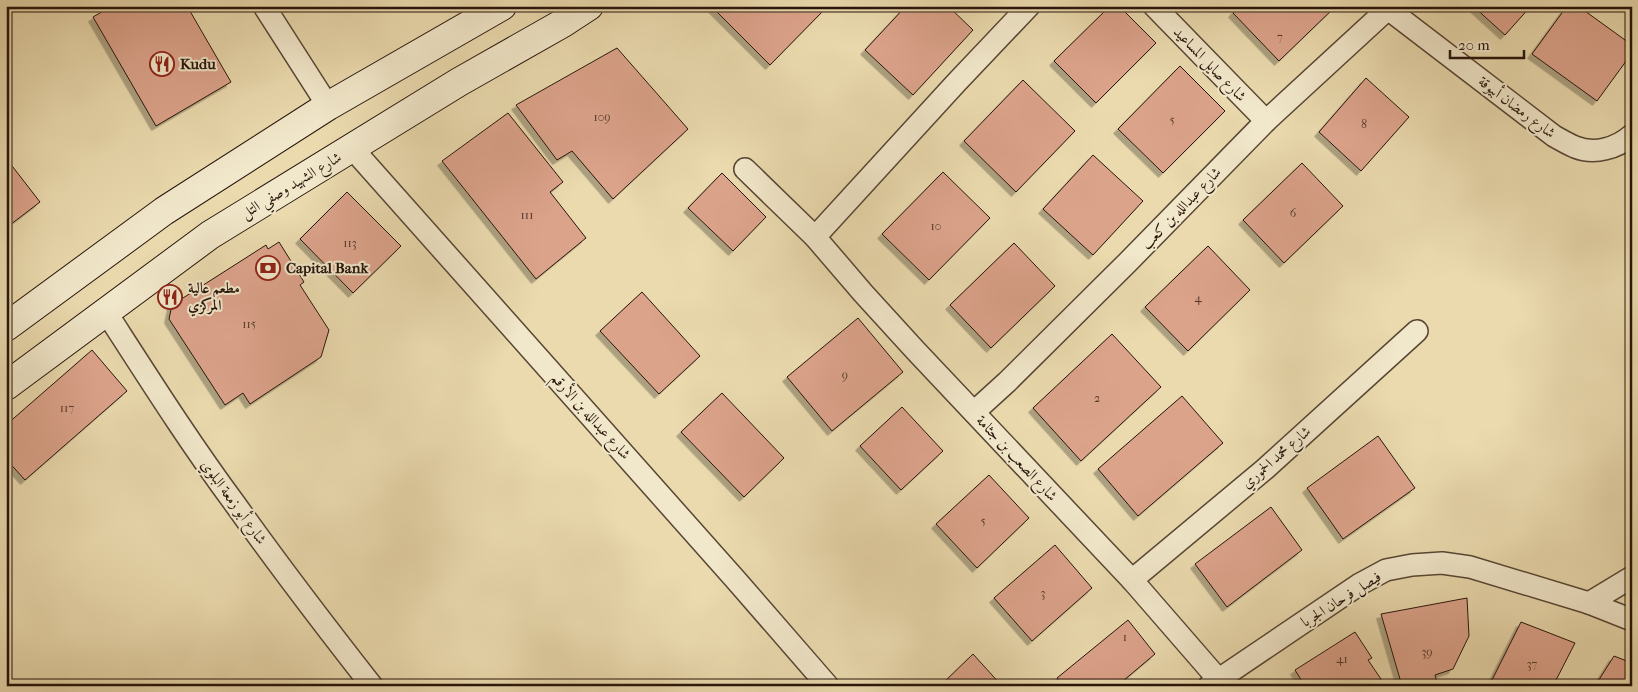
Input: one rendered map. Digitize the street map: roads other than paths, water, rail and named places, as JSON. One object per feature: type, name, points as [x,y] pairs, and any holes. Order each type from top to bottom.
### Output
[{"type":"main road","points":[[6,327],[164,211],[328,106],[502,6]]},
{"type":"main road","name":"شارع الشهيد وصفي التل","points":[[6,386],[210,235],[459,82],[557,15],[589,6]]},
{"type":"street","points":[[264,6],[328,106]]},
{"type":"street","points":[[815,237],[1029,6]]},
{"type":"street","name":"شارع صايل المساعيد","points":[[1154,6],[1266,121]]},
{"type":"street","name":"شارع عبدالله بن كعب","points":[[974,412],[1114,276],[1266,121],[1390,8]]},
{"type":"street","name":"شارع رمضان أبيوقة","points":[[1390,8],[1554,136],[1577,148],[1599,151],[1620,144],[1632,135]]},
{"type":"street","name":"شارع عبدالله بن الأرقم","points":[[352,148],[735,578],[828,686]]},
{"type":"street","name":"شارع الصعب بن جثامة","points":[[745,169],[815,237],[889,322],[1132,580],[1214,683]]},
{"type":"street","name":"شارع أبو زمعة البلوي","points":[[106,312],[168,408],[234,503],[372,686]]},
{"type":"street","name":"شارع محمد الحموري","points":[[1132,580],[1265,469],[1417,331]]},
{"type":"street","name":"فيصل فرحان الجربا","points":[[1214,683],[1360,584],[1386,570],[1403,567],[1442,562],[1470,567],[1589,603],[1632,620]]},
{"type":"street","points":[[1589,603],[1632,577]]},
{"type":"place","name":"Kudu","points":[[162,64]]},
{"type":"place","name":"Capital Bank","points":[[268,268]]},
{"type":"place","name":"مطعم عالية المركزي","points":[[170,297]]}]
